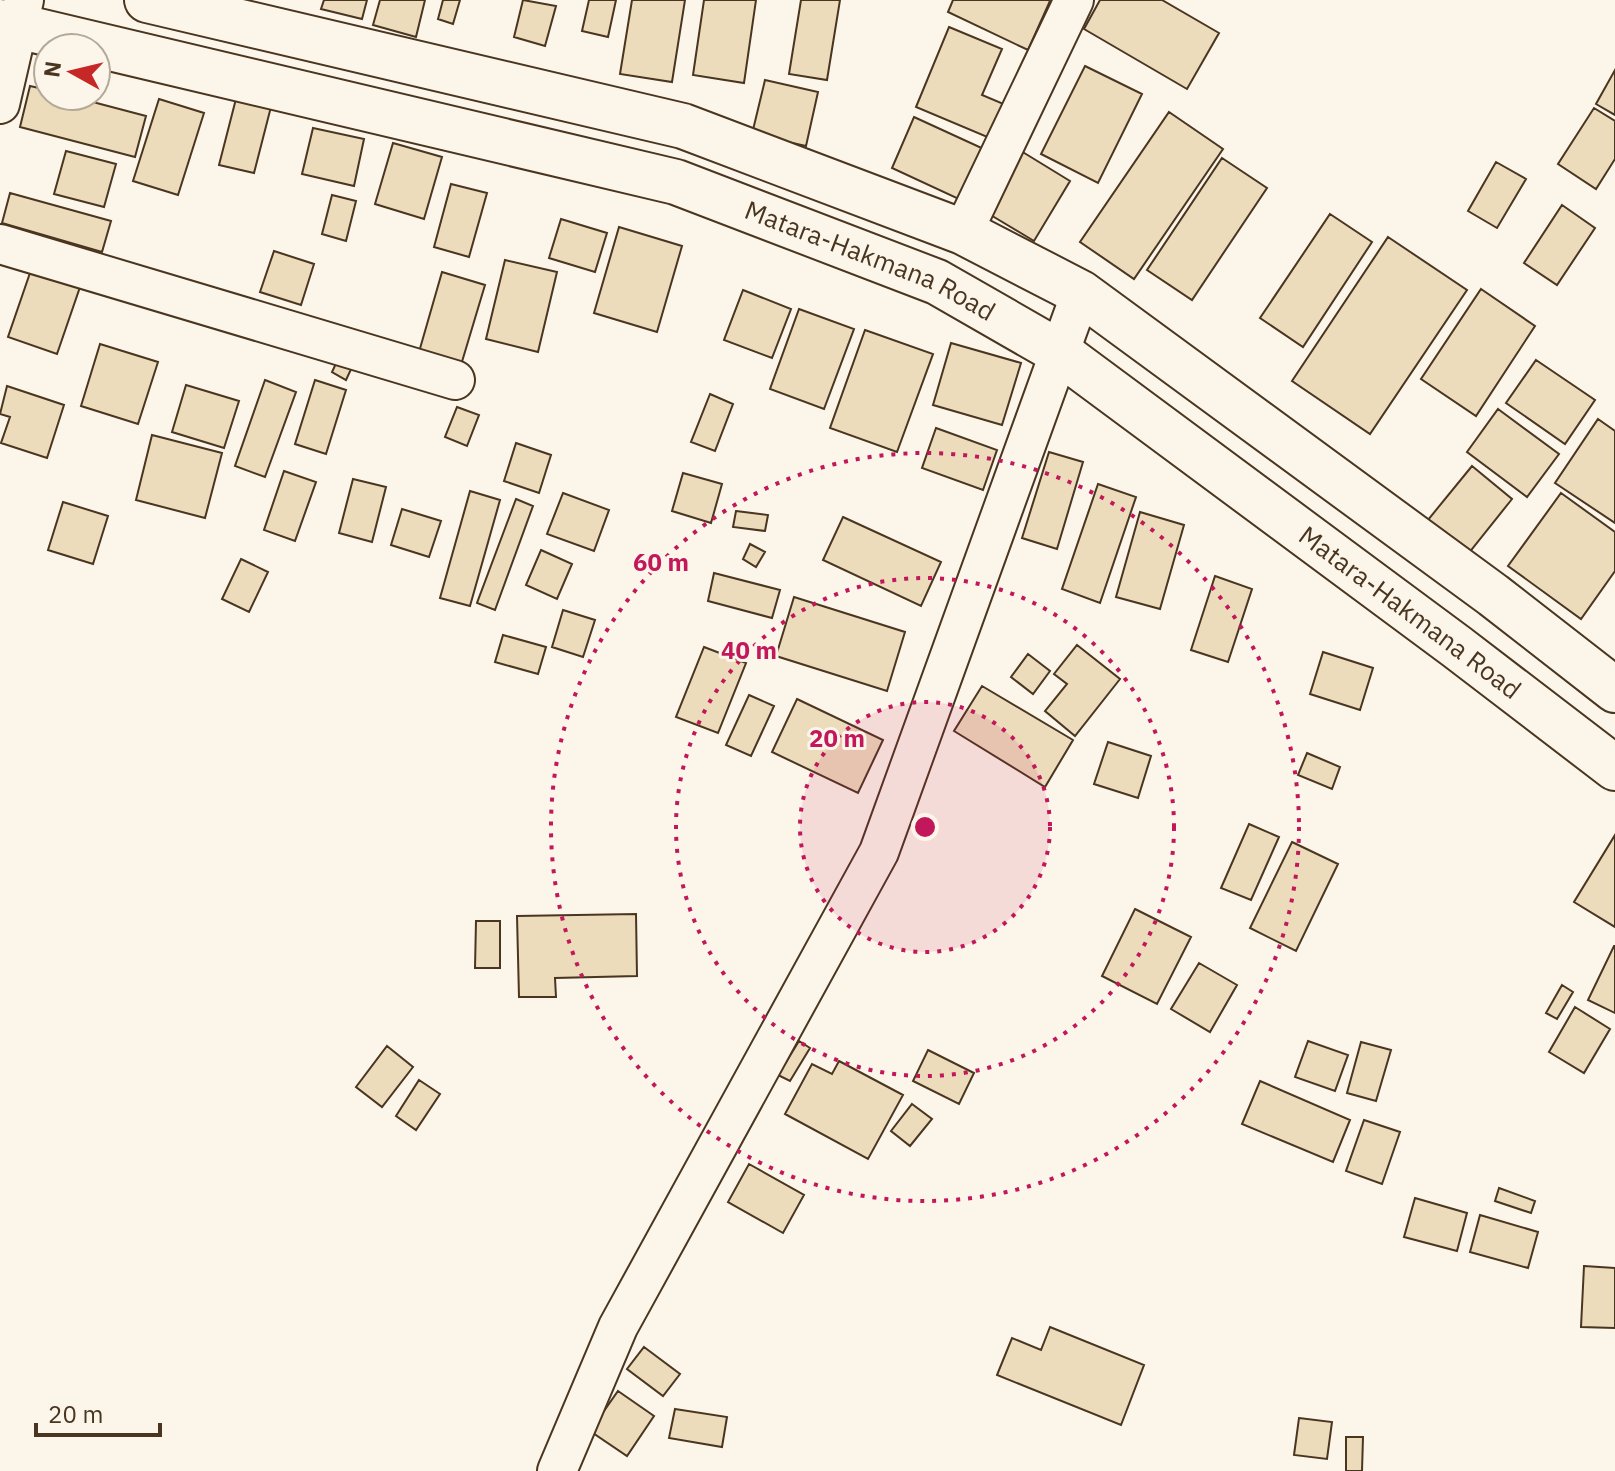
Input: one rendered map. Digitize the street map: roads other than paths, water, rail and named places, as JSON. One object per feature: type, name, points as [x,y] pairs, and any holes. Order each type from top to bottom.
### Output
[{"type":"main road","points":[[147,0],[683,126],[963,232],[1081,293],[1493,595],[1615,690]]},
{"type":"main road","name":"Matara-Hakmana Road","points":[[14,16],[676,182],[937,282],[1059,352],[1444,637],[1615,768]]},
{"type":"street","points":[[963,232],[1074,0]]},
{"type":"street","points":[[0,104],[14,16]]},
{"type":"street","points":[[0,244],[455,380]]},
{"type":"street","points":[[557,1471],[618,1327],[879,852],[1081,293]]}]
